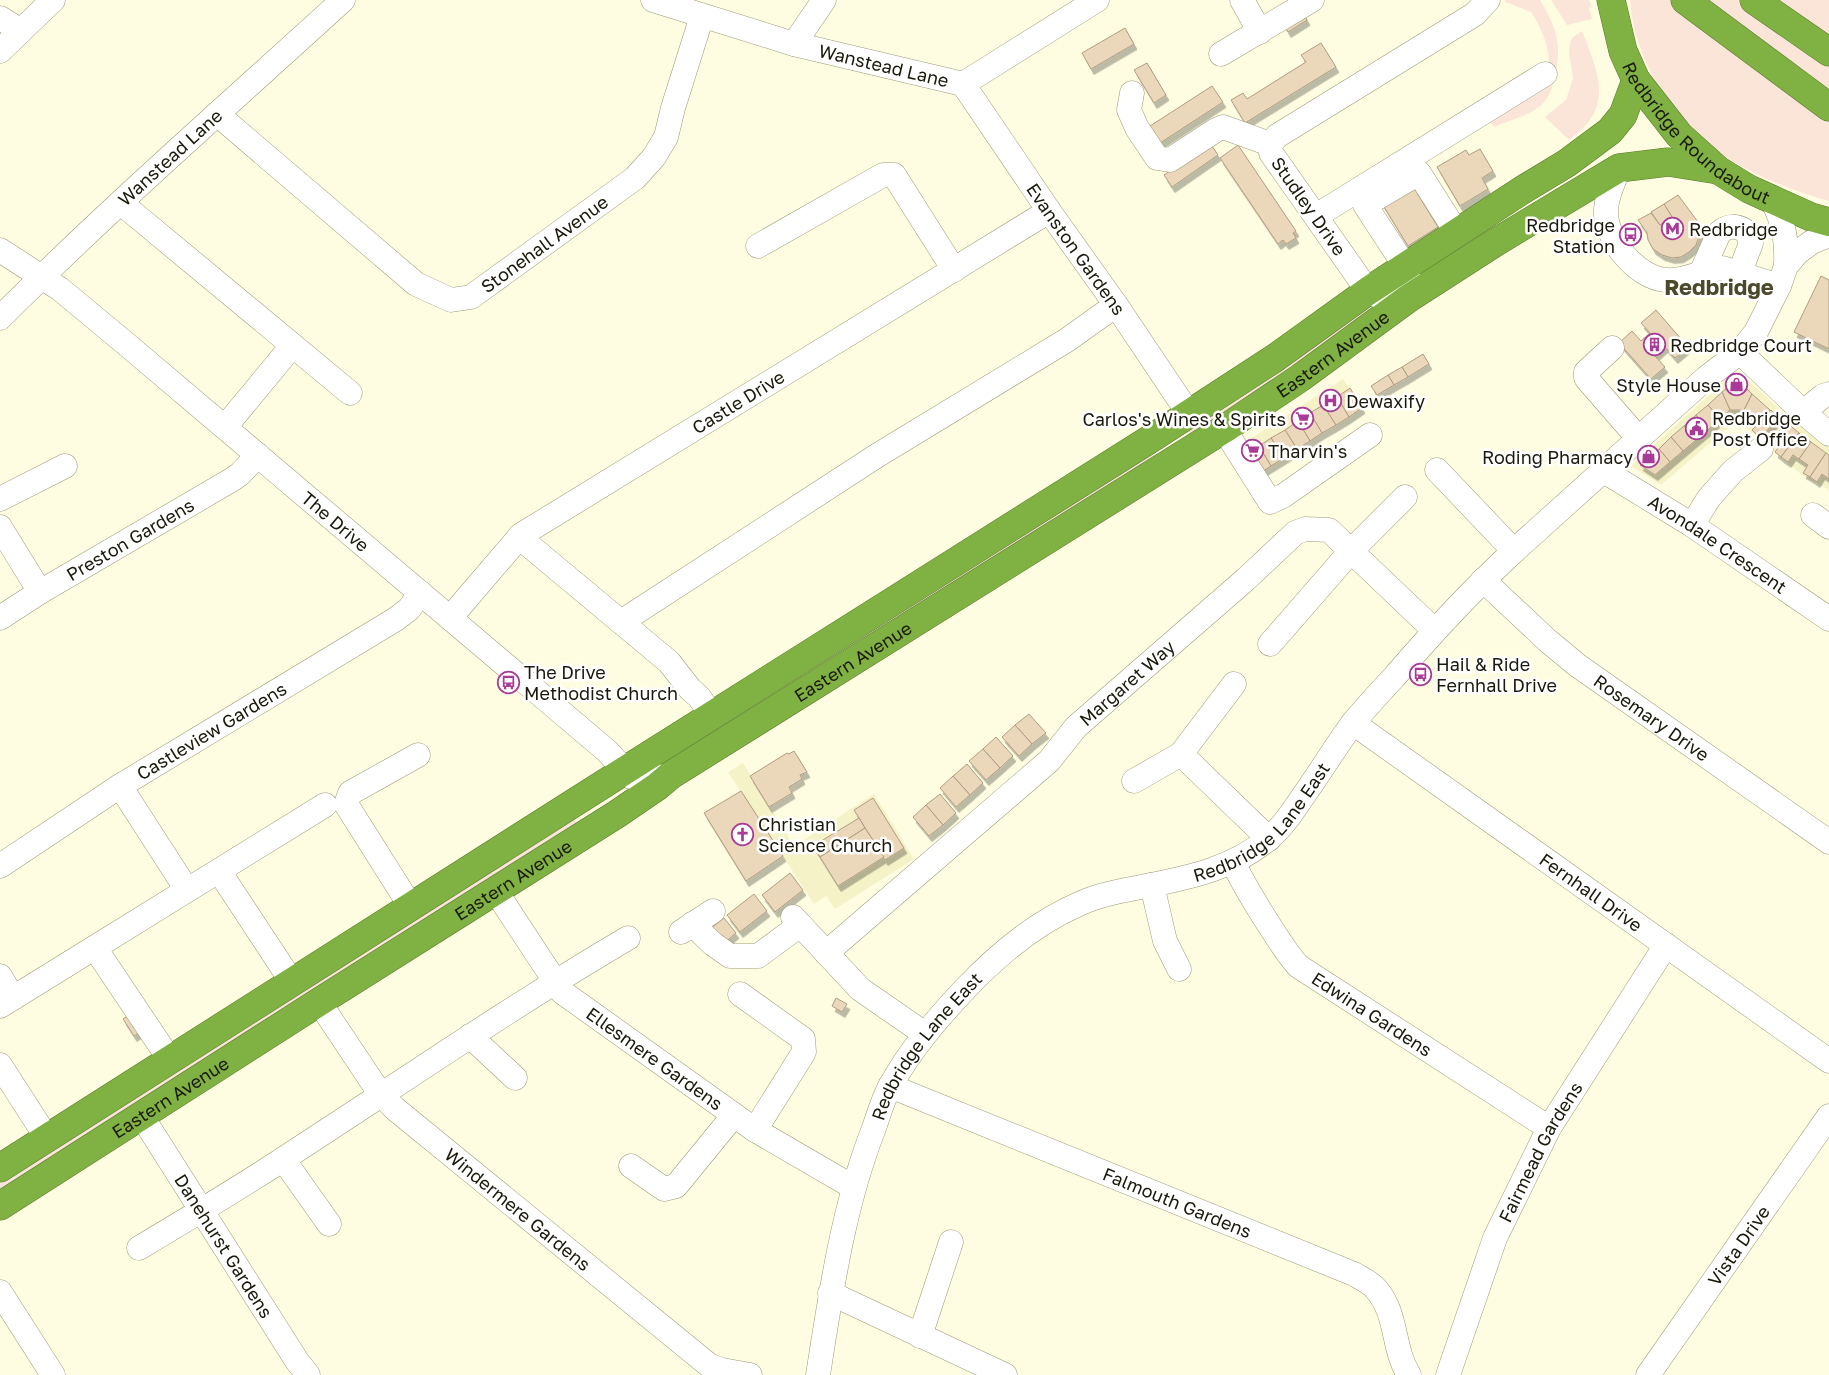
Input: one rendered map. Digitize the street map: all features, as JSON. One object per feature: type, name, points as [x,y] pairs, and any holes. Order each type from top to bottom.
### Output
[{"type":"highway","name":"Redbridge Roundabout","points":[[1611,0],[1623,50],[1636,80],[1680,135],[1718,170],[1749,189],[1829,222]]},
{"type":"highway","points":[[1685,0],[1829,107]]},
{"type":"highway","points":[[1754,0],[1829,52]]},
{"type":"highway","name":"Eastern Avenue","points":[[0,1168],[1275,358],[1405,266],[1524,188],[1567,163],[1610,132],[1623,115],[1636,80]]},
{"type":"highway","name":"Eastern Avenue","points":[[0,1206],[633,803],[671,775],[1224,429],[1300,378],[1409,298],[1496,242],[1619,168],[1668,162],[1718,170]]},
{"type":"street","points":[[0,51],[53,0]]},
{"type":"street","name":"Wanstead Lane","points":[[0,318],[42,276],[217,114],[344,0]]},
{"type":"street","name":"Wanstead Lane","points":[[653,0],[794,44],[963,84],[1097,0]]},
{"type":"street","points":[[794,44],[824,0]]},
{"type":"street","points":[[1242,0],[1260,32]]},
{"type":"street","points":[[1221,54],[1312,0]]},
{"type":"street","name":"Studley Drive","points":[[1368,291],[1272,153],[1270,144],[1277,136],[1474,14],[1488,0]]},
{"type":"street","name":"Stonehall Avenue","points":[[217,114],[416,284],[451,300],[471,297],[635,178],[654,157],[666,137],[673,108],[702,16]]},
{"type":"street","points":[[0,18],[21,31]]},
{"type":"street","points":[[1316,216],[1545,74]]},
{"type":"street","name":"Evanston Gardens","points":[[963,84],[1189,414]]},
{"type":"street","points":[[1132,94],[1129,110],[1137,128],[1157,158],[1170,160],[1223,127],[1270,144]]},
{"type":"street","points":[[1619,168],[1610,190],[1606,209],[1608,224],[1613,239],[1635,266],[1652,277],[1666,280],[1683,279],[1722,268],[1740,272],[1782,276]]},
{"type":"street","points":[[1405,266],[1364,205],[1419,173],[1457,233]]},
{"type":"street","points":[[758,246],[883,175],[894,175],[954,270]]},
{"type":"street","name":"Redbridge Lane East","points":[[1772,200],[1780,216],[1787,246],[1782,276]]},
{"type":"street","points":[[121,203],[350,393]]},
{"type":"street","name":"Castle Drive","points":[[450,618],[519,537],[1049,211]]},
{"type":"street","points":[[1702,273],[1719,233],[1724,229],[1736,226],[1747,232],[1751,243],[1740,272]]},
{"type":"street","name":"Redbridge Lane East","points":[[818,1375],[830,1293],[854,1187],[867,1146],[890,1086],[925,1034],[977,977],[1010,947],[1040,924],[1080,903],[1113,892],[1188,877],[1233,862],[1269,839],[1286,822],[1353,723],[1434,630],[1514,551],[1706,378],[1740,352],[1756,332],[1782,276],[1798,252],[1812,242],[1829,234]]},
{"type":"street","points":[[1368,291],[1377,297],[1386,298],[1496,242]]},
{"type":"street","name":"The Drive","points":[[0,250],[60,289],[118,337],[607,751],[631,777],[642,780],[671,775]]},
{"type":"street","points":[[621,622],[878,455],[1067,340],[1116,305]]},
{"type":"street","points":[[225,427],[292,346]]},
{"type":"street","points":[[1612,348],[1586,372],[1586,378],[1639,439]]},
{"type":"street","points":[[1740,352],[1803,412],[1828,432]]},
{"type":"street","points":[[1803,412],[1823,396],[1829,394]]},
{"type":"street","points":[[1224,429],[1270,502],[1282,496],[1370,436]]},
{"type":"street","points":[[1692,526],[1709,498],[1734,471],[1761,448]]},
{"type":"street","name":"Preston Gardens","points":[[0,618],[40,592],[233,479],[258,456]]},
{"type":"street","points":[[0,500],[64,466]]},
{"type":"street","points":[[1437,470],[1514,551]]},
{"type":"street","name":"Avondale Crescent","points":[[1604,471],[1692,526],[1829,619]]},
{"type":"street","points":[[1270,644],[1351,551],[1405,496]]},
{"type":"street","points":[[0,527],[40,592]]},
{"type":"street","name":"Margaret Way","points":[[826,953],[1049,761],[1076,727],[1245,580],[1296,533],[1305,528],[1329,530],[1434,630]]},
{"type":"street","points":[[519,537],[669,662],[699,697],[712,716]]},
{"type":"street","name":"Rosemary Drive","points":[[1483,580],[1577,665],[1829,842]]},
{"type":"street","name":"Castleview Gardens","points":[[0,866],[120,786],[396,619],[409,609],[421,593]]},
{"type":"street","points":[[1134,781],[1181,754],[1234,684]]},
{"type":"street","name":"Fernhall Drive","points":[[1353,723],[1829,1061]]},
{"type":"street","points":[[1181,754],[1269,839]]},
{"type":"street","points":[[411,907],[346,804],[350,793],[418,755]]},
{"type":"street","points":[[120,786],[187,890]]},
{"type":"street","points":[[0,976],[7,1002],[325,805]]},
{"type":"street","name":"Edwina Gardens","points":[[1233,862],[1240,879],[1273,932],[1288,956],[1298,966],[1549,1128]]},
{"type":"street","points":[[219,871],[292,982]]},
{"type":"street","points":[[1152,885],[1165,941],[1179,969]]},
{"type":"street","name":"Ellesmere Gardens","points":[[495,890],[562,992],[755,1130],[854,1187]]},
{"type":"street","points":[[713,911],[686,928],[730,956],[758,956],[797,921],[860,989],[925,1034]]},
{"type":"street","points":[[139,1248],[283,1159],[555,981],[628,938]]},
{"type":"street","name":"Fairmead Gardens","points":[[1448,1375],[1495,1238],[1549,1128],[1666,945]]},
{"type":"street","points":[[95,948],[170,1060]]},
{"type":"street","points":[[740,994],[803,1039],[804,1052],[755,1130]]},
{"type":"street","name":"Windermere Gardens","points":[[319,1002],[381,1094],[394,1108],[710,1366],[750,1375]]},
{"type":"street","points":[[470,1036],[514,1078]]},
{"type":"street","points":[[0,1065],[47,1138]]},
{"type":"street","name":"Falmouth Gardens","points":[[890,1086],[1354,1274],[1376,1288],[1386,1305],[1392,1320],[1401,1363],[1409,1375]]},
{"type":"street","name":"Danehurst Gardens","points":[[141,1115],[297,1362],[308,1375]]},
{"type":"street","points":[[631,1166],[664,1188],[676,1186],[734,1115]]},
{"type":"street","name":"Vista Drive","points":[[1648,1375],[1829,1116]]},
{"type":"street","points":[[283,1159],[329,1224]]},
{"type":"street","points":[[920,1336],[951,1242]]},
{"type":"street","points":[[0,1292],[53,1375]]},
{"type":"street","points":[[830,1293],[1005,1375]]},
{"type":"shaded area","points":[[1505,0],[1540,0],[1554,28],[1558,54],[1553,86],[1545,101],[1528,114],[1494,127],[1488,119],[1548,74],[1549,66],[1548,49],[1531,12],[1505,2]]},
{"type":"shaded area","points":[[1551,0],[1589,0],[1592,7],[1589,8],[1592,19],[1567,25]]},
{"type":"shaded area","points":[[1630,0],[1829,0],[1829,201],[1800,192],[1754,173],[1714,149],[1682,120],[1656,83],[1646,63],[1638,42]]},
{"type":"shaded area","points":[[1582,31],[1594,62],[1599,90],[1598,103],[1593,116],[1569,140],[1545,117],[1566,100],[1573,78],[1569,52],[1570,42],[1573,37]]},
{"type":"shaded area","points":[[1362,308],[1373,313],[1192,439],[1185,427]]},
{"type":"shaded area","points":[[1343,379],[1362,408],[1257,476],[1238,447]]},
{"type":"shaded area","points":[[1746,379],[1786,415],[1829,448],[1829,490],[1802,475],[1737,420],[1661,485],[1631,466],[1726,380]]},
{"type":"shaded area","points":[[1152,449],[1159,462],[650,776],[641,774]]},
{"type":"shaded area","points":[[743,763],[794,846],[874,794],[914,859],[835,909],[826,896],[814,904],[728,772]]},
{"type":"shaded area","points":[[573,818],[580,828],[0,1196],[0,1181]]},
{"type":"building","points":[[1302,11],[1307,20],[1288,32],[1283,23]]},
{"type":"building","points":[[1125,28],[1134,44],[1091,69],[1082,53]]},
{"type":"building","points":[[1321,43],[1336,67],[1245,123],[1231,100],[1243,93],[1247,99],[1306,62],[1301,55]]},
{"type":"building","points":[[1147,63],[1166,95],[1154,103],[1134,70]]},
{"type":"building","points":[[1212,86],[1223,102],[1157,145],[1147,128]]},
{"type":"building","points":[[1210,143],[1218,155],[1172,187],[1164,175]]},
{"type":"building","points":[[1238,145],[1296,231],[1293,233],[1296,238],[1286,244],[1283,240],[1278,244],[1220,158]]},
{"type":"building","points":[[1480,149],[1493,171],[1482,178],[1488,189],[1460,206],[1437,167],[1466,150],[1469,155]]},
{"type":"building","points":[[1411,183],[1438,227],[1408,246],[1381,202]]},
{"type":"building","points":[[1678,195],[1698,222],[1700,234],[1696,245],[1689,252],[1681,257],[1672,258],[1662,255],[1653,249],[1648,240],[1647,233],[1638,220],[1651,213],[1660,225],[1672,217],[1664,204]]},
{"type":"building","points":[[1664,204],[1672,217],[1660,225],[1651,212]]},
{"type":"building","points":[[1821,276],[1829,280],[1829,349],[1794,332]]},
{"type":"building","name":"Redbridge Court","points":[[1656,310],[1688,347],[1675,358],[1665,347],[1655,356],[1665,367],[1651,379],[1619,343],[1632,331],[1641,341],[1650,333],[1641,323]]},
{"type":"building","points":[[1423,354],[1429,364],[1408,377],[1402,367]]},
{"type":"building","points":[[1402,367],[1408,377],[1394,385],[1388,375]]},
{"type":"building","points":[[1388,375],[1394,385],[1377,395],[1371,386]]},
{"type":"building","points":[[1731,385],[1743,385],[1752,394],[1744,410],[1730,410],[1722,392]]},
{"type":"building","points":[[1350,388],[1362,408],[1349,417],[1337,397]]},
{"type":"building","points":[[1722,392],[1730,410],[1720,419],[1708,405]]},
{"type":"building","points":[[1752,394],[1770,410],[1757,422],[1744,410]]},
{"type":"building","points":[[1337,397],[1349,417],[1336,425],[1323,405]]},
{"type":"building","points":[[1323,405],[1336,425],[1322,433],[1310,413]]},
{"type":"building","points":[[1708,405],[1720,419],[1708,430],[1696,415]]},
{"type":"building","points":[[1771,410],[1779,418],[1760,438],[1752,430]]},
{"type":"building","points":[[1310,413],[1322,433],[1310,441],[1298,421]]},
{"type":"building","points":[[1696,415],[1708,430],[1696,440],[1684,426]]},
{"type":"building","points":[[1298,421],[1310,441],[1297,449],[1285,430]]},
{"type":"building","points":[[1786,422],[1799,433],[1781,457],[1775,452],[1780,445],[1773,439]]},
{"type":"building","points":[[1684,426],[1696,440],[1683,451],[1671,437]]},
{"type":"building","points":[[1285,430],[1297,449],[1284,458],[1271,438]]},
{"type":"building","points":[[1799,433],[1811,442],[1799,459],[1793,455],[1788,462],[1781,457]]},
{"type":"building","points":[[1671,437],[1683,451],[1670,462],[1659,449]]},
{"type":"building","points":[[1271,438],[1284,458],[1271,466],[1259,446]]},
{"type":"building","points":[[1811,442],[1826,453],[1810,477],[1803,473],[1808,465],[1799,459]]},
{"type":"building","points":[[1259,446],[1271,466],[1257,475],[1244,455]]},
{"type":"building","points":[[1659,449],[1670,462],[1655,475],[1640,465]]},
{"type":"building","points":[[1826,453],[1829,455],[1829,479],[1822,474],[1817,482],[1810,477]]},
{"type":"building","points":[[1029,714],[1046,733],[1032,744],[1015,725]]},
{"type":"building","points":[[1015,725],[1032,744],[1019,756],[1002,737]]},
{"type":"building","points":[[996,737],[1013,756],[1000,768],[983,749]]},
{"type":"building","points":[[983,749],[1000,768],[986,780],[969,761]]},
{"type":"building","points":[[794,751],[807,772],[800,775],[802,779],[789,787],[792,793],[769,807],[750,776],[787,753],[789,754]]},
{"type":"building","points":[[967,764],[983,783],[970,795],[953,776]]},
{"type":"building","points":[[953,776],[970,795],[956,807],[940,788]]},
{"type":"building","name":"Christian Science Church","points":[[741,791],[783,856],[746,881],[704,813]]},
{"type":"building","points":[[940,794],[956,813],[943,825],[926,805]]},
{"type":"building","points":[[873,798],[904,848],[885,860],[854,810]]},
{"type":"building","points":[[926,805],[943,825],[929,836],[913,817]]},
{"type":"building","points":[[859,818],[865,828],[820,857],[813,846]]},
{"type":"building","points":[[865,828],[884,857],[838,886],[820,857]]},
{"type":"building","points":[[790,873],[803,890],[775,912],[762,895]]},
{"type":"building","points":[[754,894],[767,911],[740,932],[727,915]]},
{"type":"building","points":[[724,918],[736,933],[723,944],[710,929]]},
{"type":"building","points":[[836,998],[847,1004],[842,1012],[832,1006]]},
{"type":"building","points":[[132,1013],[143,1030],[134,1036],[123,1019]]},
{"type":"place","name":"Redbridge","points":[[1673,229]]},
{"type":"place","name":"Redbridge Station","points":[[1631,235]]},
{"type":"place","name":"Redbridge Court","points":[[1654,345]]},
{"type":"place","name":"Style House","points":[[1737,385]]},
{"type":"place","name":"Dewaxify","points":[[1330,401]]},
{"type":"place","name":"Carlos's Wines & Spirits","points":[[1302,419]]},
{"type":"place","name":"Redbridge Post Office","points":[[1696,428]]},
{"type":"place","name":"Tharvin's","points":[[1252,451]]},
{"type":"place","name":"Roding Pharmacy","points":[[1649,457]]},
{"type":"place","name":"Hail & Ride Fernhall Drive","points":[[1420,674]]},
{"type":"place","name":"The Drive Methodist Church","points":[[508,682]]},
{"type":"place","name":"Christian Science Church","points":[[742,834]]},
{"type":"district","name":"Redbridge","points":[[1719,286]]}]
